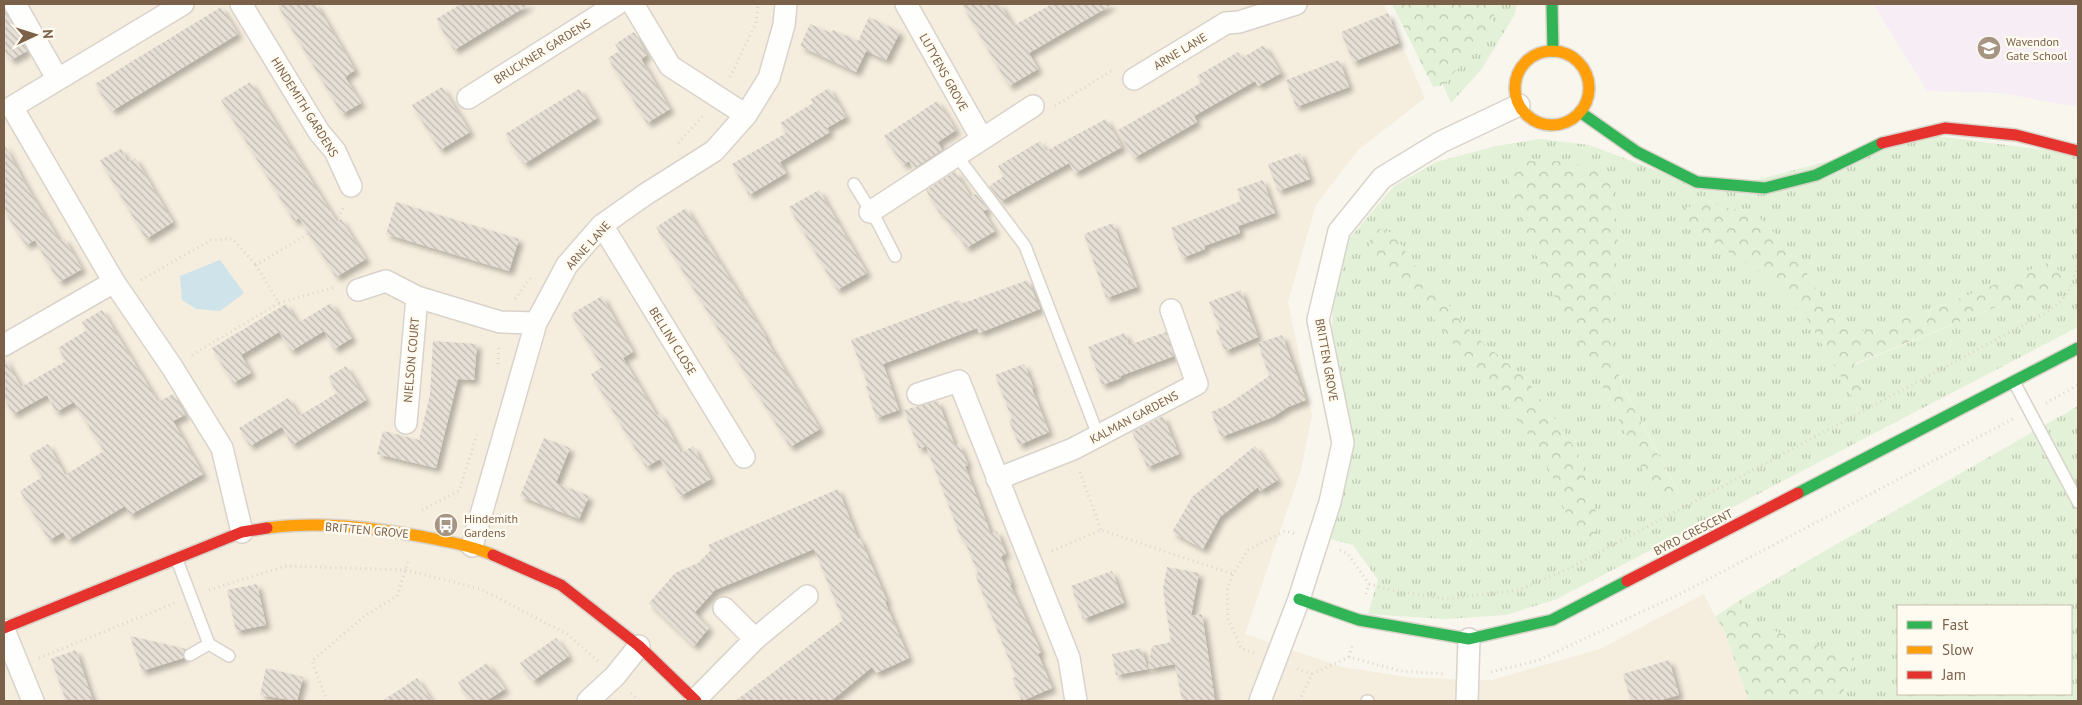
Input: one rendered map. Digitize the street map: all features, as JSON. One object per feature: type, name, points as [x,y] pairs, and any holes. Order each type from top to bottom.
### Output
[{"type":"street","points":[[15,4],[57,78]]},
{"type":"street","points":[[183,4],[57,78],[8,110],[114,282],[172,367],[222,448],[242,532]]},
{"type":"street","name":"HINDEMITH GARDENS","points":[[241,4],[319,132],[335,150],[351,186]]},
{"type":"street","name":"BRUCKNER GARDENS","points":[[468,98],[617,4]]},
{"type":"street","points":[[633,4],[670,66],[746,115]]},
{"type":"street","name":"ARNE LANE","points":[[472,546],[536,323],[567,265],[602,225],[646,194],[714,151],[746,115],[769,78],[784,25],[786,4]]},
{"type":"street","name":"LUTYENS GROVE","points":[[906,4],[982,139]]},
{"type":"street","name":"ARNE LANE","points":[[1134,78],[1224,13],[1239,22],[1296,4]]},
{"type":"street","points":[[1552,4],[1553,51]]},
{"type":"street","points":[[1553,51],[1565,54],[1575,59],[1585,73],[1589,90],[1580,112],[1571,120],[1560,124],[1548,125],[1536,122],[1526,115],[1519,105],[1515,84],[1521,68],[1532,57],[1553,51]]},
{"type":"street","name":"BRITTEN GROVE","points":[[1260,701],[1299,599],[1330,502],[1343,444],[1318,320],[1339,231],[1382,178],[1441,142],[1519,105]]},
{"type":"street","points":[[870,212],[982,139],[1040,109]]},
{"type":"street","points":[[1580,112],[1636,152],[1697,182],[1765,188],[1816,175],[1878,144],[1946,128],[2016,135],[2078,151]]},
{"type":"street","name":"BELLINI CLOSE","points":[[602,225],[744,457]]},
{"type":"street","points":[[358,290],[386,281],[417,297],[500,322],[536,323]]},
{"type":"street","points":[[4,345],[114,282]]},
{"type":"street","name":"NIELSON COURT","points":[[406,423],[417,297]]},
{"type":"street","name":"KALMAN GARDENS","points":[[997,479],[1073,450],[1197,384],[1171,310]]},
{"type":"street","name":"BYRD CRESCENT","points":[[1299,599],[1359,620],[1469,639],[1552,620],[2078,348]]},
{"type":"street","points":[[918,394],[959,381],[1069,658],[1076,701]]},
{"type":"street","name":"BRITTEN GROVE","points":[[4,629],[242,532],[291,524],[367,527],[472,546],[561,585],[639,646],[696,701]]},
{"type":"street","points":[[696,701],[755,639],[807,596]]},
{"type":"street","points":[[724,608],[755,639]]},
{"type":"street","points":[[4,629],[33,701]]},
{"type":"street","points":[[1467,701],[1469,639]]},
{"type":"street","points":[[588,701],[615,676],[639,646]]},
{"type":"lane","points":[[957,156],[1025,246],[1098,435]]},
{"type":"lane","points":[[854,184],[895,256]]},
{"type":"lane","points":[[2014,382],[2078,502]]},
{"type":"lane","points":[[177,560],[209,644],[229,656]]},
{"type":"lane","points":[[190,655],[209,644]]},
{"type":"path","points":[[1040,109],[1112,70]]},
{"type":"path","points":[[256,265],[340,215]]},
{"type":"path","points":[[114,282],[141,280],[211,240],[233,239],[256,265],[278,303]]},
{"type":"path","points":[[1369,584],[1390,590],[1446,599],[1519,590],[1570,568],[2044,314],[2064,301],[2078,264]]},
{"type":"path","points":[[172,367],[278,303],[347,284],[358,290]]},
{"type":"path","points":[[1073,450],[1101,530]]},
{"type":"path","points":[[1030,561],[1101,530],[1233,574]]},
{"type":"path","points":[[20,666],[192,596],[286,566],[406,570],[481,588],[567,634],[615,676],[639,701]]},
{"type":"path","points":[[327,701],[312,660],[366,615],[397,596],[406,570]]},
{"type":"shaded area","points":[[4,4],[1384,4],[1425,98],[1358,150],[1316,205],[1288,302],[1312,415],[1301,470],[1245,634],[1342,667],[1414,678],[1492,680],[1600,649],[1704,594],[1715,617],[1723,627],[1749,701],[4,701]]},
{"type":"shaded area","name":"Wavendon Gate School","points":[[1873,4],[2078,4],[2078,107],[2001,93],[1927,91]]},
{"type":"green space","points":[[1392,4],[1499,4],[1485,38],[1443,85],[1433,87]]},
{"type":"green space","points":[[1499,4],[1517,4],[1515,14],[1481,70],[1451,103],[1443,85],[1485,38]]},
{"type":"green space","points":[[1928,135],[2078,154],[2078,327],[1557,599],[1506,615],[1445,619],[1368,614],[1378,580],[1353,545],[1331,539],[1345,474],[1350,428],[1332,331],[1333,286],[1344,245],[1394,186],[1436,162],[1496,146],[1540,139],[1589,145],[1685,181],[1722,189]],"holes":[[[1506,171],[1615,204],[1618,235],[1611,352],[1624,389],[1679,493],[1662,502],[1653,491],[1596,373],[1563,315],[1519,216]],[[1708,202],[1731,209],[1752,210],[1776,235],[1806,272],[1839,328],[1863,331],[1941,306],[2050,262],[2039,302],[2011,301],[1854,365],[1867,397],[1856,403],[1808,320],[1764,274],[1683,224]],[[1393,233],[1414,264],[1473,334],[1526,379],[1578,453],[1573,533],[1551,473],[1516,415],[1449,339],[1406,283]]]},
{"type":"green space","points":[[1515,161],[1561,161],[1601,169],[1610,185],[1615,204],[1618,235],[1611,352],[1624,390],[1679,494],[1662,502],[1653,491],[1596,373],[1563,315],[1519,216],[1506,171]]},
{"type":"green space","points":[[1708,202],[1731,209],[1752,210],[1776,235],[1806,272],[1839,328],[1863,331],[1941,306],[2050,262],[2066,277],[2062,289],[2039,302],[2011,301],[1854,364],[1867,397],[1856,403],[1808,320],[1764,274],[1683,224],[1681,209]]},
{"type":"green space","points":[[1379,229],[1393,233],[1414,264],[1473,334],[1526,379],[1578,453],[1596,512],[1596,533],[1583,543],[1573,533],[1551,473],[1516,415],[1449,339],[1406,283],[1381,267],[1369,254],[1370,239]]},
{"type":"green space","points":[[2078,406],[2078,701],[1840,701],[1854,658],[1753,624],[1741,599]]},
{"type":"green space","points":[[1741,599],[1753,624],[1855,658],[1840,701],[1749,701],[1723,627],[1715,617]]},
{"type":"water","points":[[220,260],[244,293],[220,311],[196,309],[182,300],[180,276]]},
{"type":"building","points":[[277,4],[316,4],[355,70],[345,77],[361,103],[342,114]]},
{"type":"building","points":[[461,4],[530,4],[454,50],[436,19]]},
{"type":"building","points":[[962,4],[1000,4],[1013,26],[1052,4],[1113,4],[1029,53],[1038,69],[1009,86]]},
{"type":"building","points":[[221,7],[238,34],[112,111],[95,84]]},
{"type":"building","points":[[4,9],[27,51],[11,60],[4,50]]},
{"type":"building","points":[[1388,13],[1399,43],[1353,62],[1341,32]]},
{"type":"building","points":[[869,17],[900,32],[886,60],[866,51],[856,72],[800,46],[810,24],[831,33],[833,30],[858,41]]},
{"type":"building","points":[[634,32],[647,55],[641,59],[670,109],[647,123],[608,58],[619,51],[615,44]]},
{"type":"building","points":[[1264,45],[1281,73],[1258,86],[1255,81],[1194,116],[1197,122],[1134,158],[1118,130],[1201,83],[1197,76],[1238,52],[1242,58]]},
{"type":"building","points":[[1339,60],[1349,87],[1296,107],[1286,80]]},
{"type":"building","points":[[250,82],[337,222],[341,219],[366,259],[336,277],[299,218],[294,221],[221,100]]},
{"type":"building","points":[[442,87],[470,132],[440,150],[412,105]]},
{"type":"building","points":[[829,88],[846,117],[827,128],[830,132],[780,162],[786,173],[749,195],[732,164],[786,133],[780,123],[813,103],[811,99]]},
{"type":"building","points":[[579,89],[597,118],[524,164],[505,134]]},
{"type":"building","points":[[937,101],[956,130],[938,142],[942,150],[913,169],[909,161],[903,165],[884,136]]},
{"type":"building","points":[[1106,119],[1122,147],[1075,173],[1069,163],[1001,201],[989,186],[1004,176],[998,166],[1040,141],[1046,151]]},
{"type":"building","points":[[4,144],[28,189],[60,241],[64,238],[82,269],[59,282],[35,240],[26,245],[4,210]]},
{"type":"building","points":[[121,149],[128,162],[135,158],[173,222],[146,239],[100,160]]},
{"type":"building","points":[[1300,153],[1310,179],[1278,191],[1268,164]]},
{"type":"building","points":[[955,171],[971,197],[976,194],[988,209],[983,211],[995,231],[966,248],[943,214],[945,212],[941,215],[926,190]]},
{"type":"building","points":[[1263,180],[1275,213],[1238,226],[1240,233],[1204,246],[1205,249],[1182,258],[1171,228],[1241,201],[1237,189]]},
{"type":"building","points":[[819,190],[867,273],[837,290],[789,207]]},
{"type":"building","points":[[396,202],[519,239],[509,271],[386,234]]},
{"type":"building","points":[[686,208],[766,337],[820,429],[790,447],[656,227]]},
{"type":"building","points":[[1113,223],[1137,287],[1106,298],[1084,234]]},
{"type":"building","points":[[1028,280],[1040,309],[979,333],[977,328],[883,364],[899,410],[876,418],[866,386],[868,385],[851,340],[959,300],[961,304]]},
{"type":"building","points":[[1241,290],[1258,337],[1225,351],[1216,330],[1220,328],[1209,302]]},
{"type":"building","points":[[602,296],[633,352],[623,358],[657,416],[660,414],[681,453],[693,446],[711,479],[680,496],[660,459],[646,467],[591,374],[602,367],[571,314]]},
{"type":"building","points":[[331,303],[352,338],[334,349],[324,331],[291,351],[279,332],[241,355],[251,373],[233,383],[212,348],[286,304],[298,323]]},
{"type":"building","points":[[102,310],[158,402],[173,394],[185,415],[173,421],[203,474],[130,515],[125,506],[68,540],[63,532],[49,540],[20,491],[42,477],[29,455],[48,444],[65,475],[104,451],[74,402],[56,412],[47,395],[13,414],[4,398],[4,357],[21,387],[66,361],[58,348],[87,330],[82,322]]},
{"type":"building","points":[[1166,332],[1174,356],[1120,376],[1121,378],[1102,385],[1088,347],[1125,333],[1129,345]]},
{"type":"building","points":[[1282,335],[1306,400],[1288,407],[1273,417],[1221,437],[1211,412],[1227,405],[1269,376],[1258,343]]},
{"type":"building","points":[[433,341],[477,344],[474,380],[458,379],[436,468],[377,454],[383,431],[419,440],[430,395]]},
{"type":"building","points":[[1024,364],[1049,432],[1019,445],[1009,421],[1012,419],[995,375]]},
{"type":"building","points":[[346,366],[366,400],[292,445],[282,427],[250,446],[239,428],[288,398],[299,416],[337,393],[328,377]]},
{"type":"building","points":[[938,401],[955,446],[959,444],[968,465],[965,466],[991,534],[997,531],[1006,554],[1001,556],[1012,584],[1010,585],[1041,652],[1038,654],[1052,688],[1022,701],[1012,678],[1016,677],[975,574],[978,573],[963,537],[961,538],[926,446],[919,449],[904,410]]},
{"type":"building","points":[[1163,416],[1179,454],[1147,467],[1132,432]]},
{"type":"building","points":[[544,438],[570,448],[556,483],[589,496],[579,519],[520,496]]},
{"type":"building","points":[[1255,446],[1278,480],[1260,491],[1258,487],[1220,517],[1203,549],[1172,532],[1193,496]]},
{"type":"building","points":[[838,489],[858,539],[860,538],[887,601],[885,602],[909,658],[876,673],[872,667],[831,701],[735,701],[843,620],[814,549],[715,590],[695,612],[709,628],[694,646],[649,603],[675,573],[698,563],[711,550],[708,545]]},
{"type":"building","points":[[1167,567],[1199,573],[1191,616],[1202,614],[1215,701],[1182,701],[1175,664],[1116,675],[1112,654],[1141,648],[1148,669],[1152,646],[1171,642],[1163,589]]},
{"type":"building","points":[[1112,571],[1124,603],[1083,619],[1071,586]]},
{"type":"building","points":[[257,584],[266,625],[236,631],[227,590]]},
{"type":"building","points":[[130,636],[186,649],[183,658],[142,671]]},
{"type":"building","points":[[556,638],[569,656],[533,681],[520,663]]},
{"type":"building","points":[[76,650],[93,701],[66,701],[51,659]]},
{"type":"building","points":[[1669,660],[1679,695],[1657,701],[1631,701],[1623,674]]},
{"type":"building","points":[[487,663],[505,689],[486,701],[470,701],[458,682]]},
{"type":"building","points":[[266,668],[303,677],[297,701],[260,695]]},
{"type":"building","points":[[417,678],[432,701],[382,701]]},
{"type":"traffic: fast","points":[[1552,4],[1553,51]]},
{"type":"traffic: fast","points":[[1580,112],[1637,152],[1697,182],[1765,188],[1816,175],[1882,143]]},
{"type":"traffic: fast","points":[[1798,493],[2078,348]]},
{"type":"traffic: fast","points":[[1299,599],[1359,620],[1469,639],[1552,620],[1627,581]]},
{"type":"traffic: slow","points":[[1552,51],[1566,54],[1578,62],[1586,74],[1589,88],[1586,102],[1578,114],[1566,122],[1552,125],[1538,122],[1526,114],[1518,102],[1515,88],[1518,74],[1526,62],[1538,54],[1552,51]]},
{"type":"traffic: slow","points":[[267,528],[305,525],[362,528],[448,542],[493,555]]},
{"type":"traffic: jam","points":[[1882,143],[1945,128],[2016,135],[2078,151]]},
{"type":"traffic: jam","points":[[1627,581],[1798,493]]},
{"type":"traffic: jam","points":[[4,628],[242,532],[267,528]]},
{"type":"traffic: jam","points":[[493,555],[561,585],[639,646],[696,701]]},
{"type":"place","name":"Wavendon Gate School","points":[[1989,48]]},
{"type":"place","name":"Hindemith Gardens","points":[[446,525]]}]
